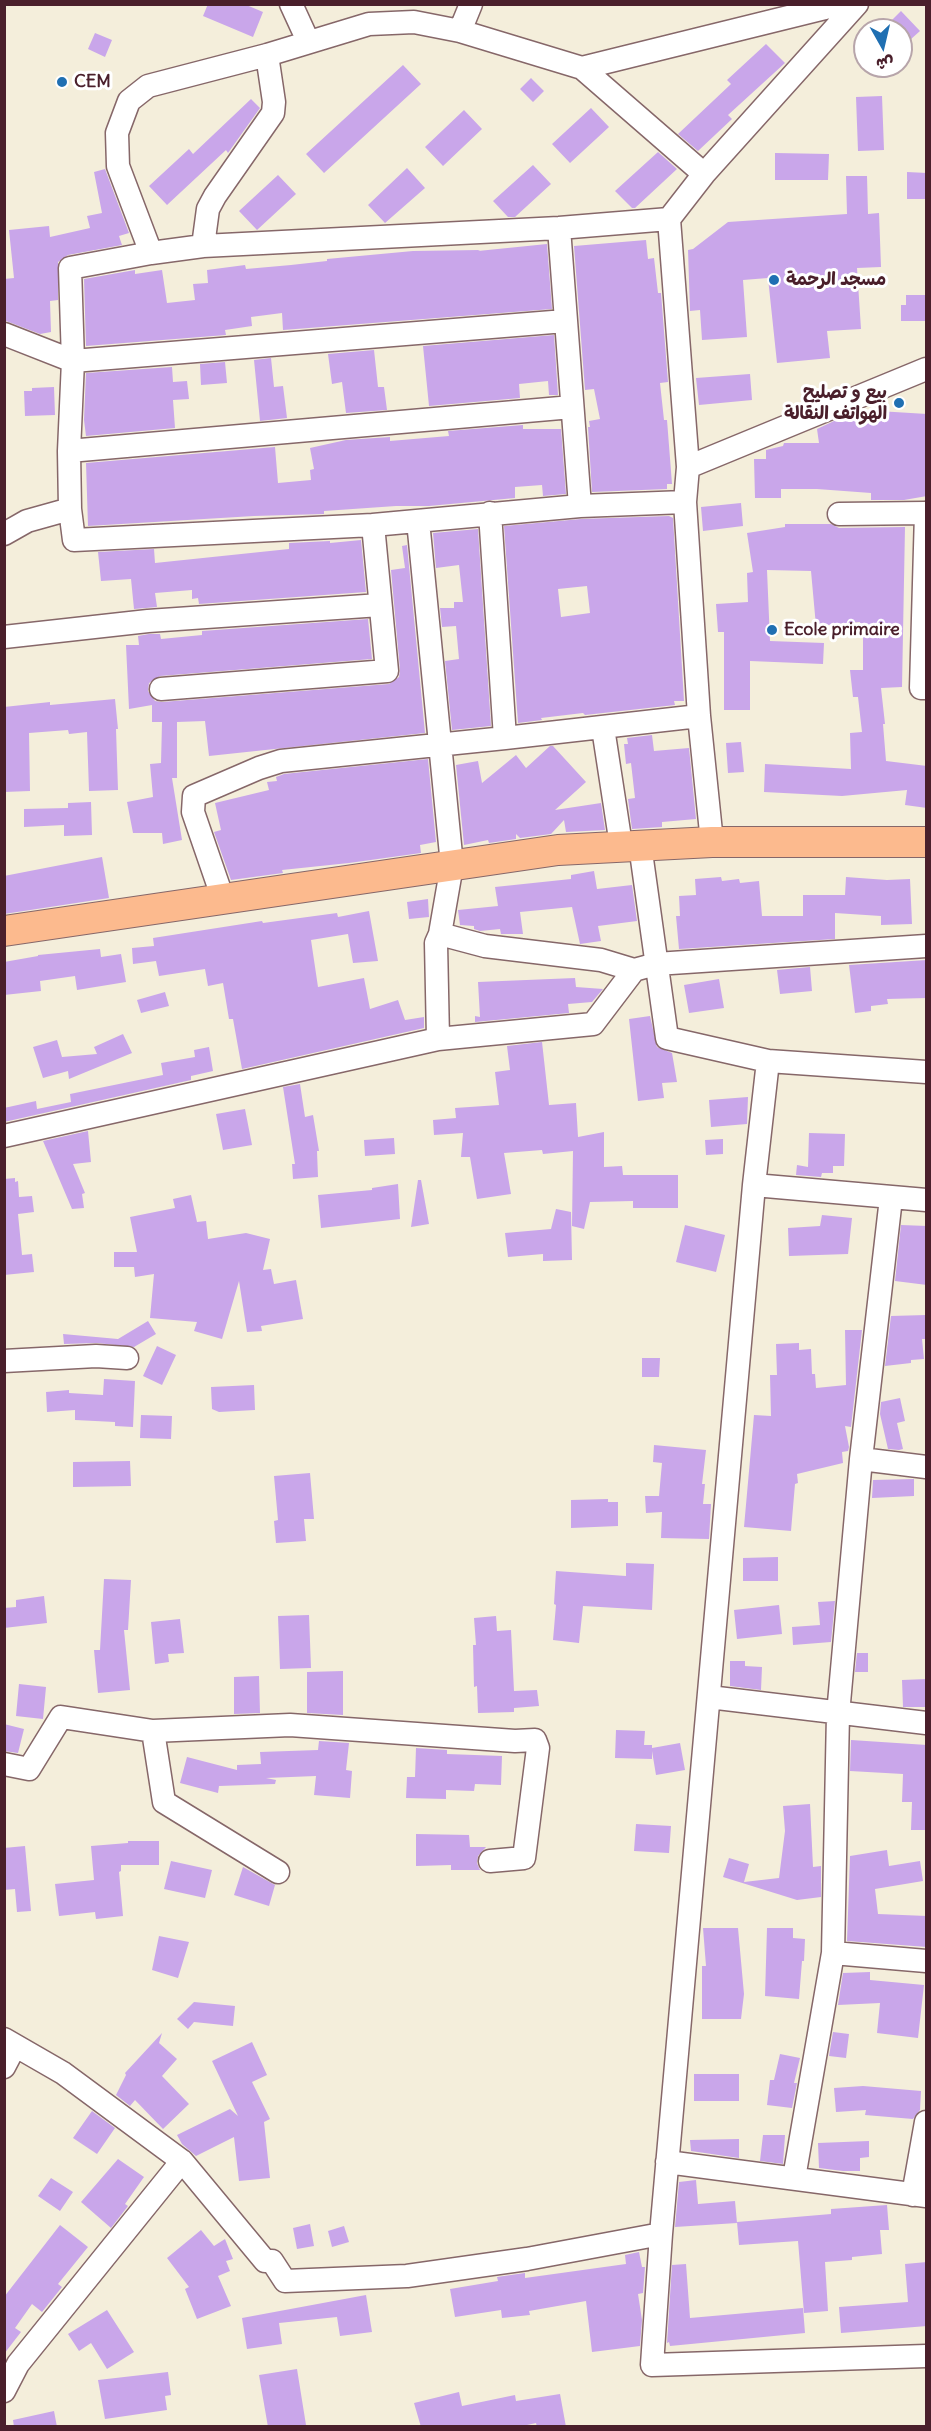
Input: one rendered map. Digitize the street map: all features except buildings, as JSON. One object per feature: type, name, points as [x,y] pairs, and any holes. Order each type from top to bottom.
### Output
[{"type":"main road","points":[[4,931],[558,850],[712,842],[927,842]]},
{"type":"street","points":[[291,4],[308,41]]},
{"type":"street","points":[[460,31],[471,4]]},
{"type":"street","points":[[582,68],[840,4]]},
{"type":"street","points":[[712,842],[699,716],[685,502],[688,467],[669,219],[704,174],[857,4]]},
{"type":"street","points":[[151,253],[118,166],[117,133],[129,101],[148,86],[267,55],[308,41],[412,13],[460,31],[582,68],[704,174]]},
{"type":"street","points":[[203,246],[208,210],[215,196],[273,113],[274,102],[267,55]]},
{"type":"street","points":[[669,219],[559,228],[203,246],[70,268],[73,361],[69,451],[70,509],[74,540],[373,525],[580,506],[685,502]]},
{"type":"street","points":[[559,228],[580,506]]},
{"type":"street","points":[[4,334],[73,361],[565,321]]},
{"type":"street","points":[[688,467],[927,369]]},
{"type":"street","points":[[69,451],[572,407]]},
{"type":"street","points":[[4,534],[27,521],[70,509]]},
{"type":"street","points":[[490,513],[506,738]]},
{"type":"street","points":[[839,514],[926,513],[921,688],[927,688]]},
{"type":"street","points":[[418,521],[452,865],[440,934],[436,943],[438,1039]]},
{"type":"street","points":[[161,689],[387,671],[373,525]]},
{"type":"street","points":[[4,637],[148,621],[380,605]]},
{"type":"street","points":[[223,899],[193,812],[194,796],[281,760],[603,728],[699,716]]},
{"type":"street","points":[[603,728],[657,964],[667,1038],[768,1061],[927,1072]]},
{"type":"street","points":[[440,934],[484,946],[601,960],[634,970],[657,964],[927,946]]},
{"type":"street","points":[[4,1136],[438,1039],[593,1024],[634,970]]},
{"type":"street","points":[[768,1061],[754,1185],[667,2162],[652,2365],[927,2356]]},
{"type":"street","points":[[754,1185],[927,1200]]},
{"type":"street","points":[[794,2178],[833,1953],[838,1714],[861,1459],[891,1198]]},
{"type":"street","points":[[4,1361],[96,1356],[127,1358]]},
{"type":"street","points":[[861,1459],[927,1467]]},
{"type":"street","points":[[709,1696],[838,1714],[927,1723]]},
{"type":"street","points":[[4,1764],[29,1769],[62,1717],[153,1731],[290,1725],[515,1741],[535,1740],[538,1748],[524,1858],[490,1861]]},
{"type":"street","points":[[153,1731],[164,1802],[278,1872]]},
{"type":"street","points":[[833,1953],[927,1961]]},
{"type":"street","points":[[4,2067],[10,2042],[63,2073],[182,2161],[266,2260],[272,2261],[285,2282],[408,2276],[527,2259],[661,2234]]},
{"type":"street","points":[[667,2162],[920,2195],[927,2122]]},
{"type":"street","points":[[4,2391],[18,2364],[182,2161]]},
{"type":"place","name":"CEM","points":[[62,82]]},
{"type":"place","name":"مسجد الرحمة","points":[[774,280]]},
{"type":"place","name":"بيع و تصليح الهواتف النقالة","points":[[899,403]]},
{"type":"place","name":"Ecole primaire","points":[[772,630]]}]
